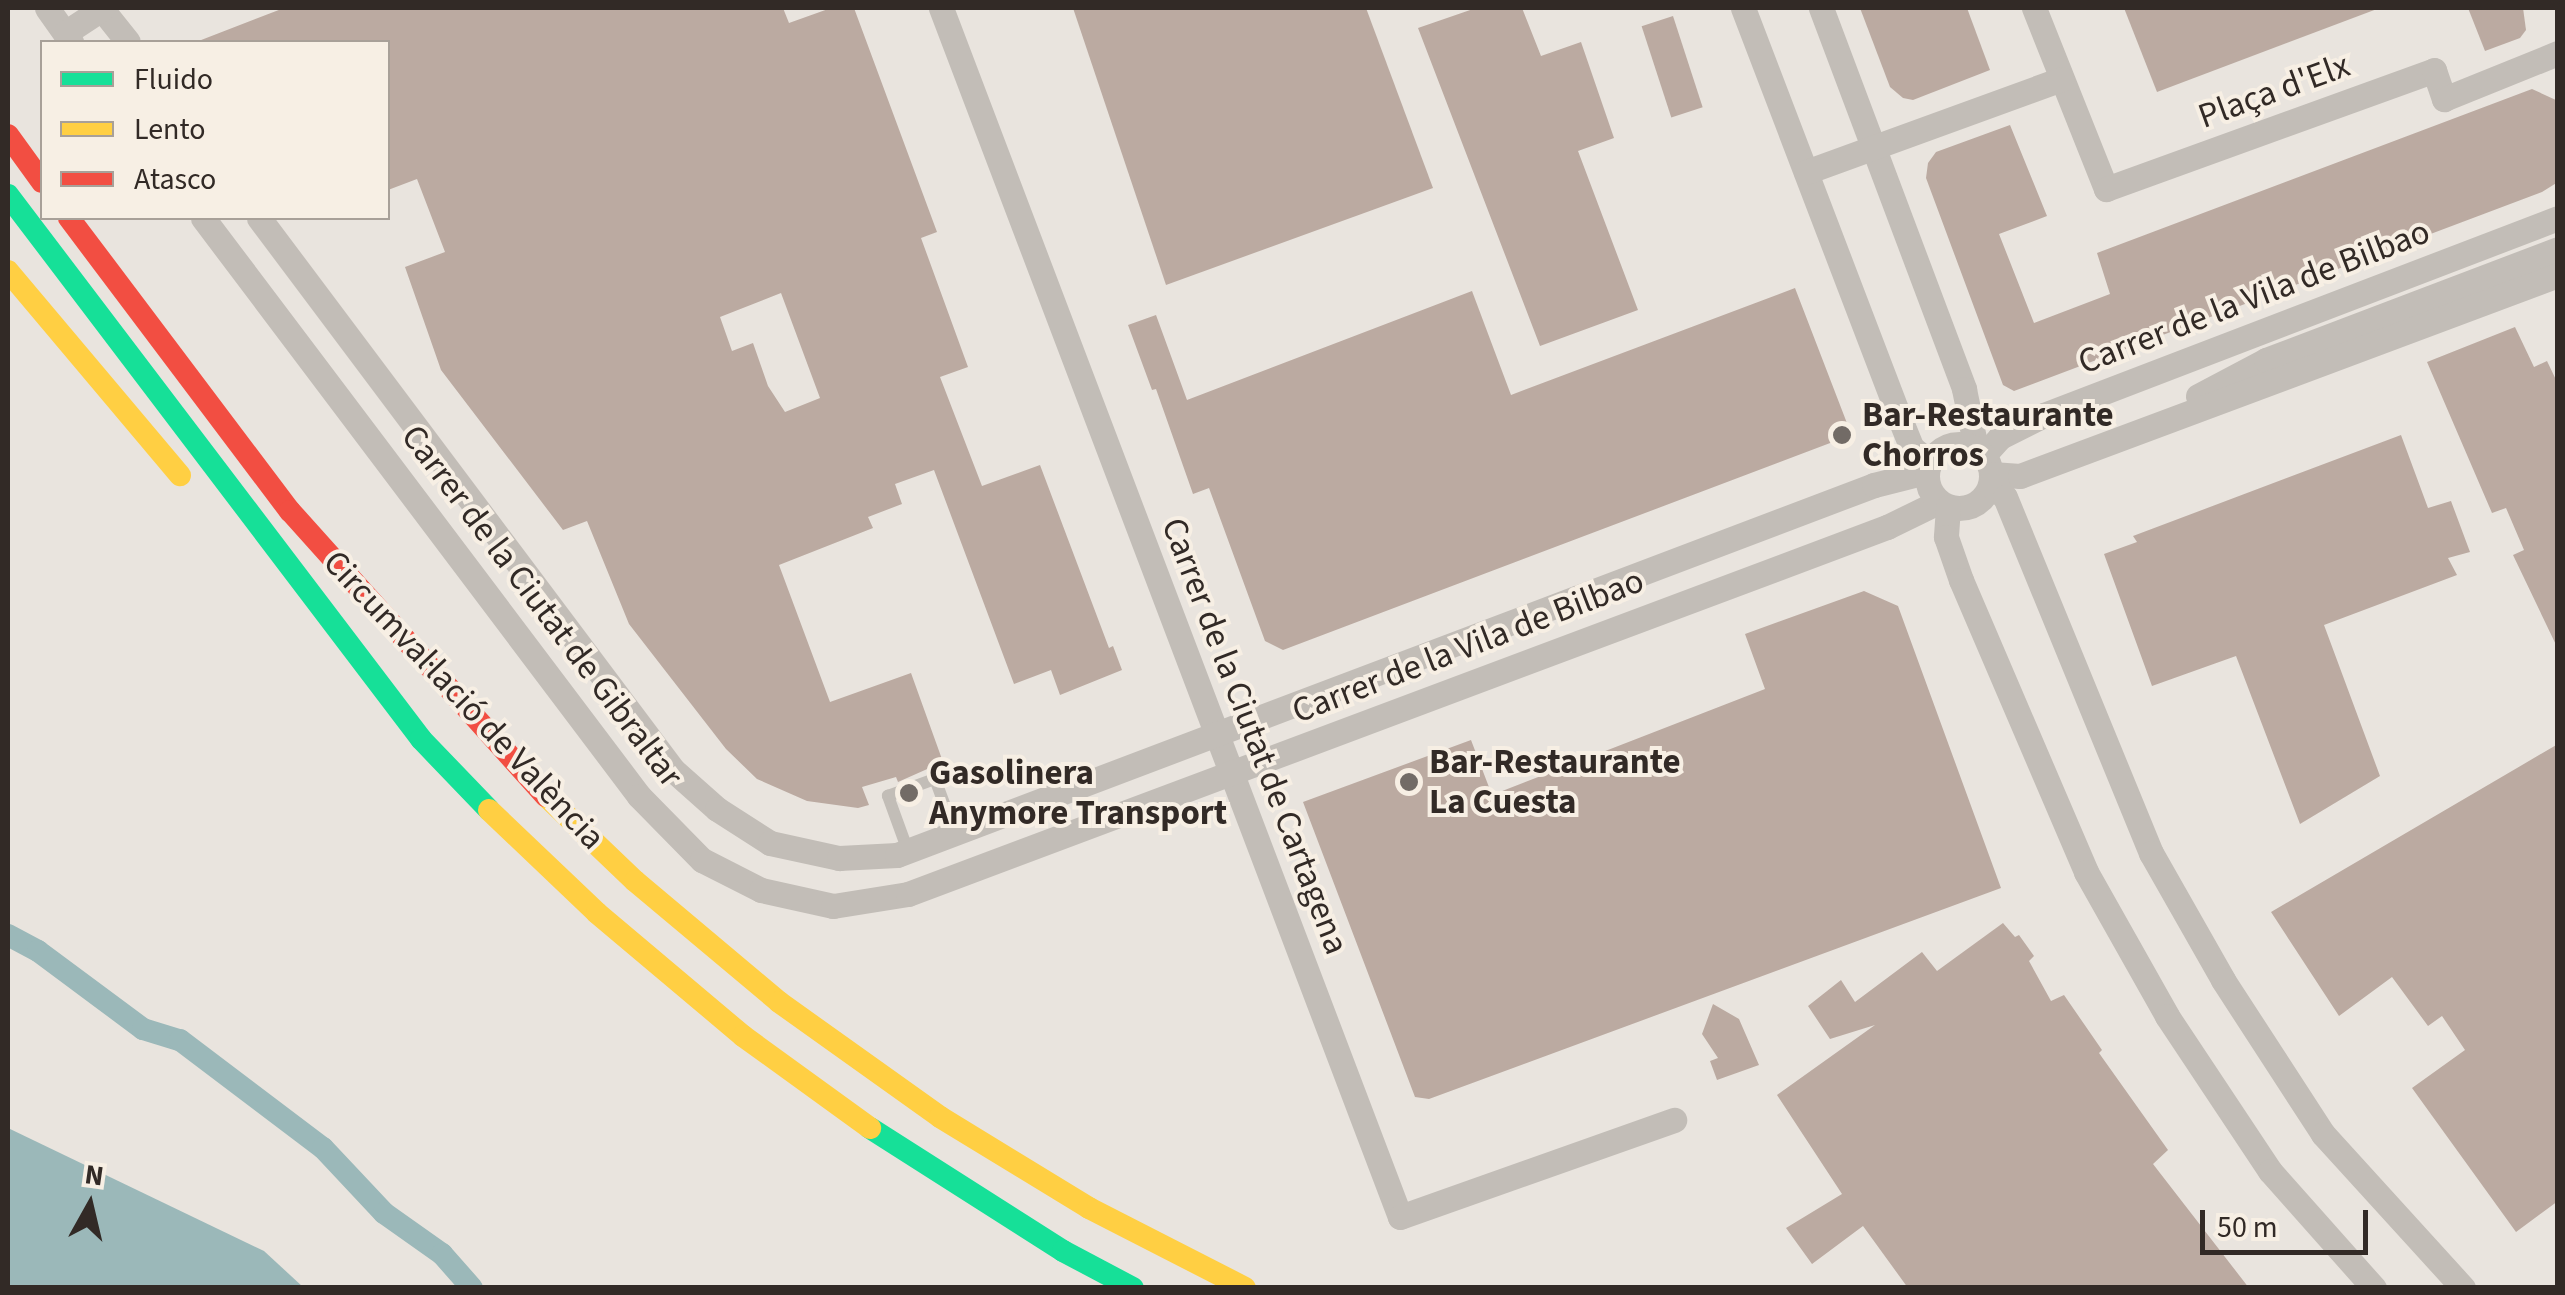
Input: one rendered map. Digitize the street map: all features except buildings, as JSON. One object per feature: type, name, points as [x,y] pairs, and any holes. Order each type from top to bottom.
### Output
[{"type":"highway","points":[[8,135],[40,179]]},
{"type":"highway","name":"Circumval·lació de València","points":[[8,195],[420,739],[597,913],[743,1036],[906,1154],[1064,1251],[1133,1288]]},
{"type":"highway","name":"Circumval·lació de València","points":[[71,220],[290,511],[521,772],[635,880],[779,1002],[940,1117],[1090,1208],[1245,1288]]},
{"type":"highway","points":[[8,271],[195,493]]},
{"type":"highway","points":[[283,596],[370,699],[420,739]]},
{"type":"street","points":[[47,8],[68,38],[104,8],[127,40]]},
{"type":"street","name":"Carrer de la Ciutat de Cartagena","points":[[940,8],[1400,1217],[1674,1120]]},
{"type":"street","points":[[1743,8],[1898,414],[1912,448],[1928,467],[1932,496],[1943,504],[1970,507],[1985,466]]},
{"type":"street","points":[[1820,8],[1964,389],[1985,466],[2006,497],[2151,853],[2223,980],[2323,1134],[2463,1288]]},
{"type":"street","name":"Plaça d'Elx","points":[[2034,8],[2106,190],[2434,70],[2444,99],[2558,54]]},
{"type":"street","points":[[1806,172],[2062,79]]},
{"type":"street","name":"Carrer de la Vila de Bilbao","points":[[1985,466],[2000,436],[2086,399],[2558,218]]},
{"type":"street","name":"Carrer de la Ciutat de Gibraltar","points":[[205,220],[639,796],[702,860],[761,890],[832,906],[908,894]]},
{"type":"street","name":"Carrer de la Ciutat de Gibraltar","points":[[260,220],[673,770],[717,809],[770,844],[839,858],[902,853]]},
{"type":"street","points":[[2106,445],[2266,360],[2558,249]]},
{"type":"street","points":[[1928,467],[1945,447],[1985,466],[2020,476],[2558,275]]},
{"type":"street","points":[[2086,399],[2266,360]]},
{"type":"street","name":"Carrer de la Vila de Bilbao","points":[[902,853],[1928,467]]},
{"type":"street","points":[[1943,504],[1946,537],[1960,580],[2086,872],[2167,1016],[2270,1170],[2374,1288]]},
{"type":"street","name":"Carrer de la Vila de Bilbao","points":[[908,894],[1943,504]]},
{"type":"lane","points":[[902,853],[888,796],[935,779],[955,832]]},
{"type":"water","points":[[8,1128],[264,1251],[303,1287],[8,1287]]},
{"type":"waterway","points":[[8,935],[38,951],[143,1029],[180,1040],[323,1148],[384,1213],[442,1254],[472,1288]]},
{"type":"traffic: fast","points":[[8,195],[421,739],[489,810]]},
{"type":"traffic: fast","points":[[870,1128],[1063,1251],[1133,1288]]},
{"type":"traffic: slow","points":[[8,271],[180,475]]},
{"type":"traffic: slow","points":[[546,796],[635,881],[779,1002],[940,1117],[1089,1208],[1245,1288]]},
{"type":"traffic: slow","points":[[489,810],[597,913],[743,1036],[870,1128]]},
{"type":"traffic: jam","points":[[8,135],[40,179]]},
{"type":"traffic: jam","points":[[71,220],[290,511],[546,796]]},
{"type":"place","name":"Bar-Restaurante Chorros","points":[[1842,435]]},
{"type":"place","name":"Bar-Restaurante La Cuesta","points":[[1409,782]]},
{"type":"place","name":"Gasolinera Anymore Transport","points":[[909,793]]}]
